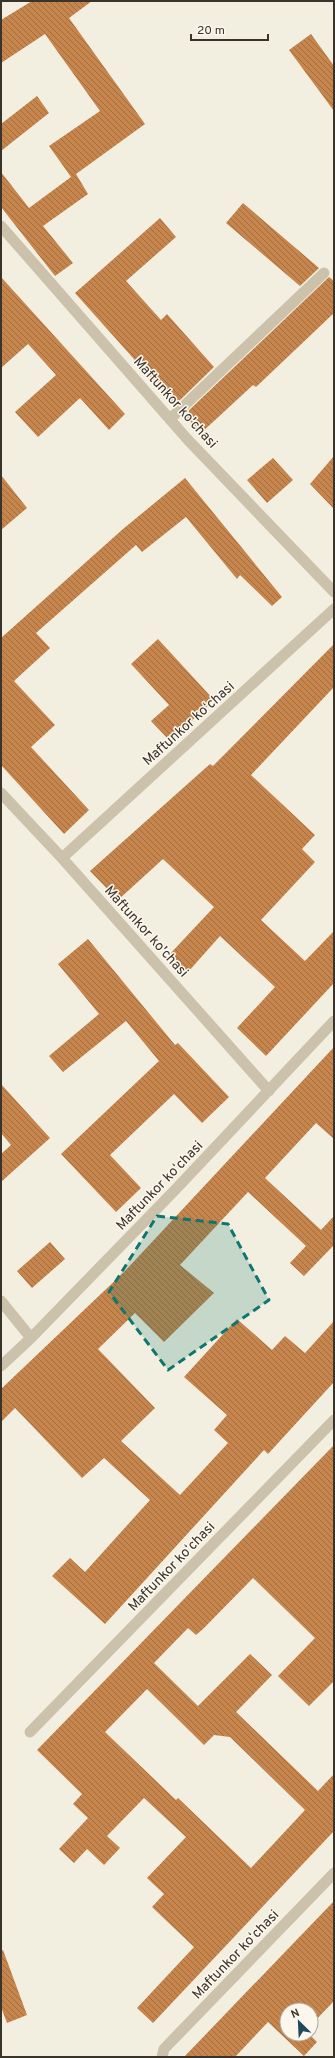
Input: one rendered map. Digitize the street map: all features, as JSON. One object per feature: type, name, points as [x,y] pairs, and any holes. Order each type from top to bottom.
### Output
[{"type":"street","name":"Maftunkor ko'chasi","points":[[1,226],[170,419],[334,592]]},
{"type":"street","points":[[170,419],[324,273]]},
{"type":"street","name":"Maftunkor koʻchasi","points":[[62,858],[334,610]]},
{"type":"street","name":"Maftunkor ko'chasi","points":[[1,793],[62,858],[269,1091]]},
{"type":"street","name":"Maftunkor koʻchasi","points":[[1,1366],[31,1338],[175,1190],[334,1021]]},
{"type":"street","points":[[1,1301],[31,1338]]},
{"type":"street","name":"Maftunkor koʻchasi","points":[[30,1732],[334,1420]]},
{"type":"street","name":"Maftunkor koʻchasi","points":[[162,2057],[164,2050],[334,1873]]},
{"type":"highlighted area","points":[[157,1216],[228,1224],[269,1300],[168,1370],[109,1292]]},
{"type":"building","points":[[32,1],[92,1],[69,18],[145,124],[76,174],[88,194],[43,226],[73,263],[55,276],[1,207],[1,172],[29,208],[71,177],[49,146],[100,111],[45,34],[1,63],[1,20]]},
{"type":"building","points":[[311,34],[334,66],[334,111],[289,50]]},
{"type":"building","points":[[37,96],[49,113],[1,151],[1,124]]},
{"type":"building","points":[[243,203],[319,268],[300,286],[226,223]]},
{"type":"building","points":[[160,218],[176,237],[126,281],[161,320],[167,314],[214,367],[175,405],[75,293]]},
{"type":"building","points":[[1,277],[125,414],[109,430],[80,398],[38,437],[15,412],[56,375],[28,344],[1,368]]},
{"type":"building","points":[[329,277],[334,281],[334,313],[256,387],[253,385],[201,433],[184,415]]},
{"type":"building","points":[[334,456],[334,509],[310,484]]},
{"type":"building","points":[[273,458],[293,480],[267,503],[247,480]]},
{"type":"building","points":[[1,475],[27,508],[1,530]]},
{"type":"building","points":[[185,478],[282,597],[272,606],[240,575],[237,579],[186,517],[142,552],[136,545],[36,633],[50,648],[14,681],[55,725],[31,747],[89,810],[64,834],[1,765],[1,638],[123,529]]},
{"type":"building","points":[[158,639],[214,700],[170,741],[151,721],[169,705],[131,664]]},
{"type":"building","points":[[334,644],[334,687],[251,775],[315,835],[302,849],[315,862],[261,920],[305,961],[334,931],[334,983],[266,1056],[237,1028],[275,987],[220,936],[188,972],[169,955],[214,907],[163,859],[118,900],[90,871],[210,764],[213,766]]},
{"type":"building","points":[[88,939],[175,1045],[178,1043],[229,1097],[202,1123],[174,1094],[110,1155],[141,1188],[116,1212],[61,1154],[159,1061],[126,1021],[63,1072],[49,1056],[99,1014],[58,964]]},
{"type":"building","points":[[334,1047],[334,1139],[316,1123],[265,1178],[321,1230],[334,1216],[334,1245],[304,1276],[290,1263],[306,1246],[248,1192],[180,1265],[214,1293],[164,1342],[135,1313],[98,1349],[155,1408],[121,1441],[180,1495],[228,1443],[214,1430],[227,1415],[184,1377],[237,1319],[272,1350],[285,1336],[305,1353],[334,1321],[334,1382],[268,1454],[264,1450],[105,1624],[52,1576],[70,1558],[85,1572],[150,1500],[104,1458],[82,1478],[15,1408],[1,1422],[1,1389],[124,1272]]},
{"type":"building","points":[[1,1084],[50,1138],[1,1182],[1,1154],[11,1145],[1,1133]]},
{"type":"building","points":[[50,1242],[65,1259],[32,1288],[17,1271]]},
{"type":"building","points":[[334,1445],[334,1681],[309,1706],[278,1676],[315,1638],[253,1578],[203,1629],[196,1635],[188,1628],[154,1663],[198,1706],[250,1654],[272,1675],[236,1712],[318,1791],[334,1774],[334,1831],[153,2023],[137,2008],[194,1947],[152,1907],[164,1894],[147,1878],[186,1837],[144,1798],[107,1836],[120,1848],[104,1865],[87,1849],[74,1863],[59,1849],[88,1818],[73,1804],[82,1794],[37,1750]],"holes":[[[147,1689],[204,1745],[214,1735],[230,1737],[305,1810],[251,1868],[178,1798],[176,1800],[105,1732]]]},
{"type":"building","points":[[334,1901],[334,2001],[319,2017],[319,2002],[279,2002],[279,2032],[268,2022],[235,2057],[184,2057]]},
{"type":"building","points":[[3,1950],[27,2015],[7,2023],[1,2007],[1,1951]]},
{"type":"building","points":[[289,2042],[317,2042],[304,2056]]}]
